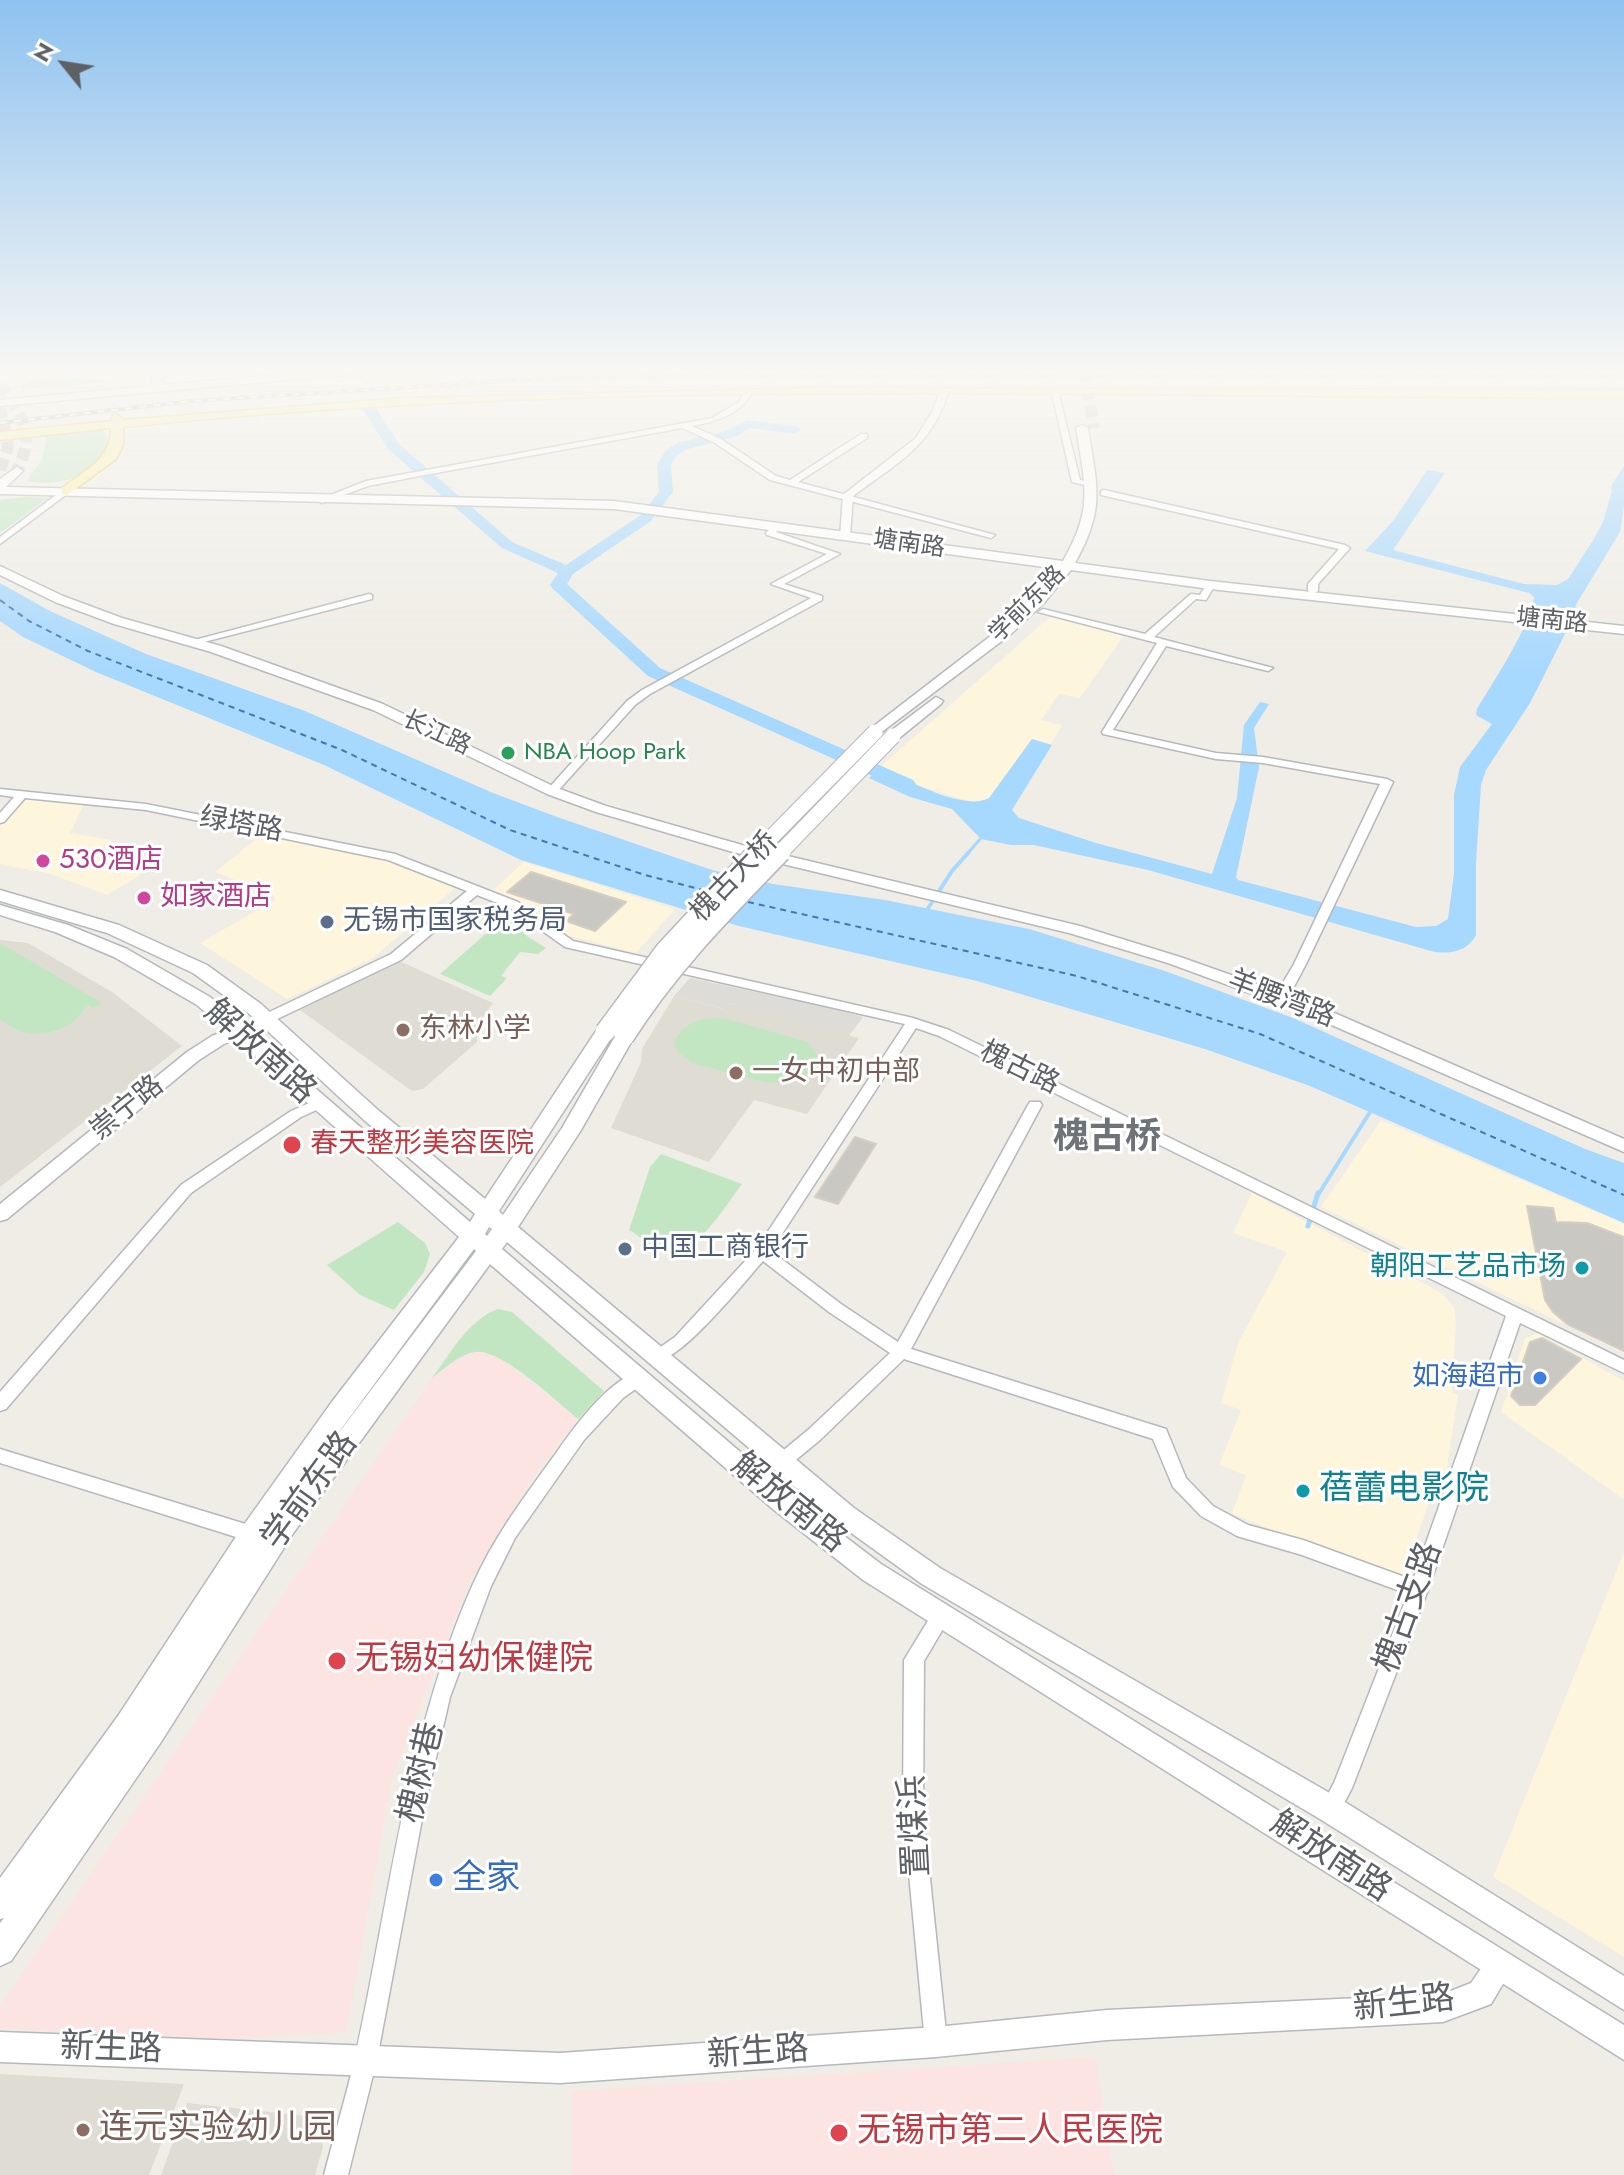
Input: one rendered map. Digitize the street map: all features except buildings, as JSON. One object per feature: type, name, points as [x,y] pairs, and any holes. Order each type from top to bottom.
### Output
[{"type":"main road","points":[[0,487],[16,472]]},
{"type":"main road","points":[[71,488],[92,472]]},
{"type":"main road","name":"学前东路","points":[[884,734],[1077,566],[1092,501],[1090,472]]},
{"type":"main road","name":"学前东路","points":[[884,734],[1043,612],[1077,566],[1100,525],[1104,493],[1099,472]]},
{"type":"main road","name":"塘南路","points":[[0,487],[626,504],[1210,585],[1624,627]]},
{"type":"main road","name":"塘南路","points":[[683,511],[776,527],[844,533]]},
{"type":"main road","name":"塘南路","points":[[1077,566],[1313,591],[1362,600]]},
{"type":"main road","name":"槐古大桥","points":[[615,1034],[692,944],[884,734]]},
{"type":"main road","name":"解放南路","points":[[0,895],[67,914],[153,945],[200,969],[266,1019],[371,1115],[780,1463],[931,1576],[1330,1809],[1624,1994]]},
{"type":"main road","name":"解放南路","points":[[0,910],[91,938],[173,979],[240,1031],[316,1105],[347,1128],[783,1503],[872,1572],[1328,1855],[1624,2044]]},
{"type":"main road","name":"学前东路","points":[[0,1950],[151,1733],[285,1524],[480,1243],[571,1130],[615,1034]]},
{"type":"main road","name":"学前东路","points":[[0,1904],[128,1725],[252,1534],[340,1410],[480,1243]]},
{"type":"street","points":[[327,498],[366,484],[428,472]]},
{"type":"street","points":[[763,472],[773,478],[848,495],[991,535]]},
{"type":"street","points":[[792,482],[808,472]]},
{"type":"street","points":[[848,495],[883,472]]},
{"type":"street","points":[[1074,472],[1076,482],[1090,485]]},
{"type":"street","points":[[0,541],[71,488]]},
{"type":"street","points":[[1104,493],[1345,548],[1313,584],[1313,591]]},
{"type":"street","points":[[844,533],[848,495]]},
{"type":"street","points":[[552,791],[631,703],[659,683],[819,598],[776,584],[835,554],[770,533],[776,527]]},
{"type":"street","name":"长江路","points":[[0,570],[73,604],[378,707],[552,791],[667,830],[923,895]]},
{"type":"street","points":[[1147,638],[1194,596],[1203,598],[1210,585]]},
{"type":"street","points":[[192,642],[369,597]]},
{"type":"street","points":[[1043,612],[1268,668]]},
{"type":"street","points":[[1163,642],[1107,732],[1216,756],[1237,756],[1387,782],[1281,998]]},
{"type":"street","name":"绿塔路","points":[[0,792],[146,807],[307,838],[391,857],[476,890]]},
{"type":"street","points":[[0,820],[22,794]]},
{"type":"street","points":[[266,1019],[396,957],[476,890]]},
{"type":"street","name":"槐古路","points":[[476,890],[514,905],[569,944],[913,1022],[944,1033],[1624,1367]]},
{"type":"street","name":"羊腰湾路","points":[[923,895],[1074,929],[1281,998],[1624,1146]]},
{"type":"street","name":"崇宁路","points":[[2,1209],[193,1056],[266,1019]]},
{"type":"street","points":[[658,1357],[681,1341],[762,1252],[913,1022]]},
{"type":"street","points":[[0,1404],[186,1189],[296,1114],[316,1105]]},
{"type":"street","points":[[780,1463],[901,1352],[1035,1105]]},
{"type":"street","points":[[762,1252],[835,1308],[901,1352],[1160,1434],[1179,1482],[1207,1511],[1243,1531],[1303,1548],[1419,1590]]},
{"type":"street","name":"槐古支路","points":[[1330,1809],[1342,1788],[1419,1590],[1515,1313]]},
{"type":"street","name":"槐树巷","points":[[336,2175],[366,2059],[413,1814],[440,1697],[482,1585],[509,1533],[578,1435],[617,1393],[638,1378]]},
{"type":"street","points":[[0,1456],[252,1534]]},
{"type":"street","name":"置煤浜","points":[[936,2042],[913,1811],[914,1660],[941,1617]]},
{"type":"street","name":"新生路","points":[[0,2047],[560,2068],[936,2042],[1107,2025],[1443,2008],[1481,1994],[1499,1967]]},
{"type":"shaded area","points":[[1051,616],[1124,635],[1080,698],[1059,694],[1041,720],[1062,725],[1050,745],[1031,740],[989,798],[975,803],[920,786],[880,767]]},
{"type":"shaded area","points":[[27,797],[84,804],[70,833],[112,840],[95,854],[155,866],[107,895],[51,874],[0,864],[0,826]]},
{"type":"shaded area","name":"无锡市国家税务局","points":[[262,834],[388,861],[455,888],[373,958],[287,999],[200,943],[275,900],[274,896],[215,872]]},
{"type":"shaded area","points":[[524,862],[675,909],[636,953],[566,935],[523,903],[492,891]]},
{"type":"shaded area","points":[[0,940],[28,943],[112,992],[182,1046],[0,1187]]},
{"type":"shaded area","name":"东林小学","points":[[399,961],[493,1003],[477,1025],[477,1042],[423,1089],[412,1091],[300,1010]]},
{"type":"shaded area","points":[[690,978],[863,1017],[849,1036],[729,1003],[725,1009],[674,996]]},
{"type":"shaded area","name":"一女中初中部","points":[[674,996],[724,1009],[729,1003],[859,1038],[807,1114],[754,1100],[709,1162],[611,1128],[641,1062],[642,1049]]},
{"type":"shaded area","points":[[1381,1120],[1624,1224],[1624,1353],[1321,1207]]},
{"type":"shaded area","points":[[1252,1193],[1440,1292],[1454,1307],[1452,1393],[1458,1395],[1446,1474],[1440,1472],[1403,1576],[1232,1513],[1246,1475],[1219,1465],[1241,1410],[1221,1403],[1238,1343],[1287,1252],[1233,1233]]},
{"type":"shaded area","points":[[1538,1333],[1624,1381],[1624,1500],[1501,1412],[1525,1338]]},
{"type":"shaded area","name":"无锡妇幼保健院","points":[[475,1352],[495,1354],[578,1419],[536,1473],[470,1580],[392,1778],[346,2032],[196,2041],[0,2028],[0,2006],[432,1378],[454,1360]]},
{"type":"shaded area","points":[[1624,1552],[1624,1957],[1493,1877]]},
{"type":"shaded area","name":"无锡市第二人民医院","points":[[1095,2057],[1114,2175],[572,2175],[572,2091]]},
{"type":"shaded area","name":"连元实验幼儿园","points":[[0,2074],[184,2084],[149,2175],[0,2175]]},
{"type":"shaded area","points":[[187,2103],[307,2116],[318,2125],[323,2147],[315,2175],[161,2175]]},
{"type":"green space","points":[[33,472],[88,472],[68,480],[27,481]]},
{"type":"green space","points":[[48,498],[0,533],[0,500]]},
{"type":"green space","points":[[506,916],[528,937],[546,948],[538,954],[520,952],[501,976],[507,978],[490,996],[440,974]]},
{"type":"green space","points":[[0,943],[102,1003],[93,1008],[86,1004],[69,1025],[51,1032],[32,1033],[14,1028],[0,1019]]},
{"type":"green space","points":[[723,1018],[808,1042],[817,1055],[812,1071],[791,1082],[768,1083],[692,1063],[677,1051],[674,1042],[688,1025],[700,1020]]},
{"type":"green space","points":[[661,1154],[742,1184],[709,1228],[689,1246],[677,1251],[661,1251],[629,1230],[650,1167]]},
{"type":"green space","points":[[398,1222],[425,1243],[430,1254],[424,1272],[394,1310],[360,1295],[327,1265]]},
{"type":"green space","points":[[498,1309],[512,1312],[604,1391],[578,1419],[513,1367],[486,1353],[475,1352],[463,1356],[432,1378],[469,1329]]},
{"type":"water","points":[[1426,472],[1445,473],[1393,550],[1524,584],[1557,585],[1568,579],[1603,522],[1611,486],[1620,472],[1624,472],[1620,532],[1577,603],[1530,703],[1486,770],[1481,785],[1476,935],[1463,949],[1444,953],[1431,951],[1148,870],[1034,845],[1011,845],[981,839],[952,809],[910,797],[869,778],[880,767],[950,798],[978,801],[989,798],[1032,739],[1052,745],[1012,810],[1019,818],[1096,843],[1212,874],[1237,798],[1244,725],[1260,702],[1269,704],[1254,728],[1259,767],[1236,877],[1238,880],[1416,927],[1436,926],[1448,919],[1454,874],[1454,795],[1460,767],[1492,724],[1476,715],[1477,709],[1518,639],[1534,597],[1529,593],[1365,551],[1393,521]]},
{"type":"water","points":[[0,583],[50,611],[146,654],[305,711],[493,793],[712,870],[773,884],[885,900],[1029,929],[1165,971],[1293,1018],[1585,1149],[1624,1163],[1624,1223],[1310,1086],[1205,1049],[977,981],[739,926],[521,860],[324,765],[96,672],[23,637],[0,621]]},
{"type":"waterway","points":[[422,472],[507,545],[567,571]]},
{"type":"waterway","points":[[567,571],[646,518],[666,492],[664,472]]},
{"type":"waterway","points":[[567,571],[558,585],[654,672],[906,784]]},
{"type":"waterway","points":[[967,854],[982,837]]},
{"type":"waterway","points":[[925,913],[952,871],[969,852]]},
{"type":"waterway","points":[[1318,1195],[1370,1112]]},
{"type":"waterway","points":[[1308,1226],[1318,1193]]},
{"type":"ferry route","points":[[0,600],[29,621],[88,651],[342,750],[510,830],[645,875],[707,891]]},
{"type":"ferry route","points":[[748,902],[1077,976],[1260,1034],[1624,1195]]},
{"type":"place","name":"NBA Hoop Park","points":[[508,753]]},
{"type":"place","name":"530酒店","points":[[43,861]]},
{"type":"place","name":"如家酒店","points":[[144,898]]},
{"type":"place","name":"无锡市国家税务局","points":[[327,922]]},
{"type":"place","name":"东林小学","points":[[403,1030]]},
{"type":"place","name":"一女中初中部","points":[[736,1073]]},
{"type":"place","name":"春天整形美容医院","points":[[292,1145]]},
{"type":"place","name":"中国工商银行","points":[[625,1249]]},
{"type":"place","name":"朝阳工艺品市场","points":[[1582,1268]]},
{"type":"place","name":"如海超市","points":[[1540,1378]]},
{"type":"place","name":"蓓蕾电影院","points":[[1303,1491]]},
{"type":"place","name":"无锡妇幼保健院","points":[[337,1661]]},
{"type":"place","name":"全家","points":[[436,1880]]},
{"type":"place","name":"连元实验幼儿园","points":[[83,2130]]},
{"type":"place","name":"无锡市第二人民医院","points":[[839,2133]]},
{"type":"district","name":"槐古桥","points":[[1107,1139]]}]
